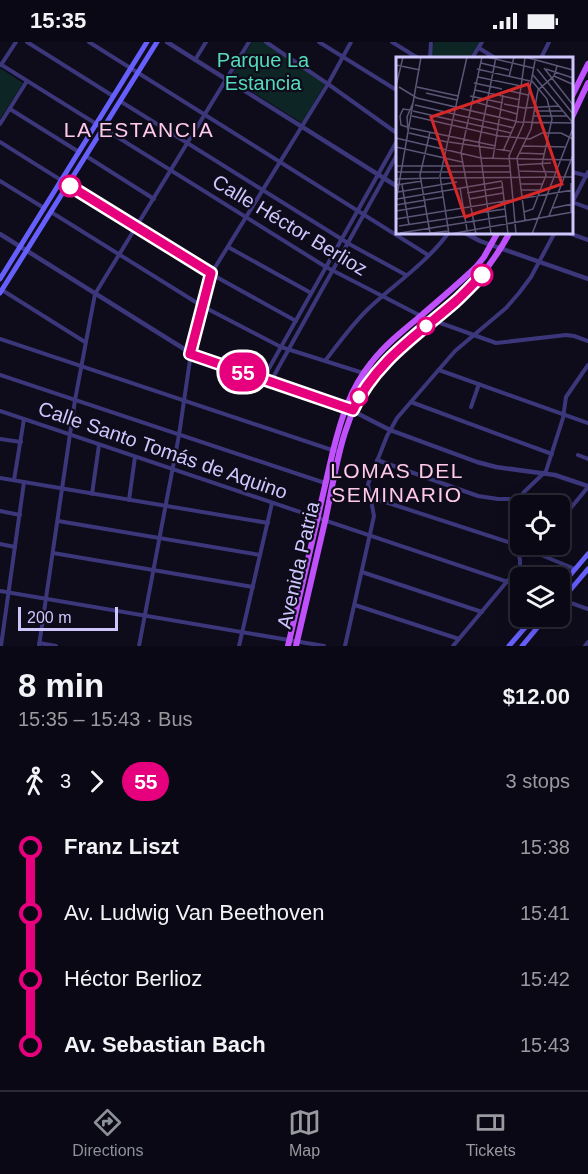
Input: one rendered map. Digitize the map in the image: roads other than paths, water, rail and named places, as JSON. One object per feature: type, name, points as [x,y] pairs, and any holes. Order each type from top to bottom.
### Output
[{"type":"main road","points":[[0,279],[147,42]]},
{"type":"main road","points":[[1,291],[157,42]]},
{"type":"main road","points":[[573,94],[588,64]]},
{"type":"main road","points":[[573,115],[588,83]]},
{"type":"main road","name":"Avenida Patria","points":[[289,643],[325,483],[345,407],[371,362],[391,341],[476,267],[497,234]]},
{"type":"main road","name":"Avenida Patria","points":[[297,644],[340,453],[360,395],[380,368],[399,349],[458,299],[482,275],[502,248],[509,234]]},
{"type":"main road","points":[[570,575],[588,554]]},
{"type":"main road","points":[[570,589],[588,568]]},
{"type":"main road","points":[[509,646],[525,627]]},
{"type":"main road","points":[[522,646],[538,627]]},
{"type":"street","points":[[1,64],[16,42]]},
{"type":"street","points":[[27,42],[113,96]]},
{"type":"street","points":[[88,42],[428,255]]},
{"type":"street","points":[[167,42],[396,186]]},
{"type":"street","points":[[195,60],[206,42]]},
{"type":"street","points":[[56,646],[39,645],[80,366],[95,294],[249,42]]},
{"type":"street","points":[[266,42],[396,133]]},
{"type":"street","points":[[319,42],[396,90]]},
{"type":"street","points":[[139,646],[173,470],[190,354],[211,273],[302,127],[351,42]]},
{"type":"street","points":[[392,42],[416,57]]},
{"type":"street","points":[[430,57],[431,42]]},
{"type":"street","points":[[473,57],[482,42]]},
{"type":"street","points":[[479,48],[493,57]]},
{"type":"street","name":"Calle Héctor Berlioz","points":[[1,64],[332,271],[421,316],[496,343],[566,335],[588,340]]},
{"type":"street","points":[[0,124],[27,81]]},
{"type":"street","points":[[120,101],[347,243],[406,275]]},
{"type":"street","points":[[10,109],[79,152]]},
{"type":"street","points":[[0,142],[211,273],[296,321]]},
{"type":"street","points":[[263,379],[396,142]]},
{"type":"street","points":[[86,156],[154,199]]},
{"type":"street","points":[[271,381],[396,157]]},
{"type":"street","points":[[573,200],[587,175]]},
{"type":"street","points":[[0,181],[44,208]]},
{"type":"street","points":[[573,202],[588,208]]},
{"type":"street","points":[[50,212],[202,306],[281,347],[363,374]]},
{"type":"street","points":[[0,234],[190,354],[353,410],[390,430],[477,462],[559,476],[588,486],[570,505]]},
{"type":"street","points":[[325,362],[351,327],[443,241],[447,234]]},
{"type":"street","points":[[466,234],[588,279]]},
{"type":"street","points":[[345,646],[374,516],[368,484],[390,430],[397,418],[455,351],[506,308],[531,277],[554,234]]},
{"type":"street","points":[[572,234],[588,240]]},
{"type":"street","points":[[228,247],[311,293]]},
{"type":"street","points":[[1,291],[85,342]]},
{"type":"street","points":[[0,339],[340,453]]},
{"type":"street","points":[[523,495],[544,474],[552,454],[568,392],[588,365]]},
{"type":"street","points":[[439,370],[588,423]]},
{"type":"street","points":[[0,375],[325,483]]},
{"type":"street","points":[[471,407],[479,384]]},
{"type":"street","points":[[411,402],[552,454]]},
{"type":"street","name":"Calle Santo Tomás de Aquino","points":[[0,411],[508,582]]},
{"type":"street","points":[[14,480],[24,419]]},
{"type":"street","points":[[0,439],[21,442]]},
{"type":"street","points":[[92,494],[99,445]]},
{"type":"street","points":[[578,455],[588,459]]},
{"type":"street","points":[[129,500],[135,457]]},
{"type":"street","points":[[377,460],[478,496],[510,499]]},
{"type":"street","points":[[0,478],[268,523]]},
{"type":"street","points":[[1,646],[24,482]]},
{"type":"street","points":[[370,496],[510,543]]},
{"type":"street","points":[[239,646],[272,503]]},
{"type":"street","points":[[0,511],[20,515]]},
{"type":"street","points":[[58,521],[260,555]]},
{"type":"street","points":[[0,544],[15,546]]},
{"type":"street","points":[[53,553],[253,587]]},
{"type":"street","points":[[453,646],[520,567],[519,555]]},
{"type":"street","points":[[541,555],[575,569]]},
{"type":"street","points":[[362,572],[482,612]]},
{"type":"street","points":[[0,591],[242,632],[289,643],[324,646]]},
{"type":"street","points":[[570,603],[588,609]]},
{"type":"street","points":[[354,605],[459,639]]},
{"type":"district","name":"LA ESTANCIA","points":[[139,130]]},
{"type":"district","name":"LOMAS DEL SEMINARIO","points":[[397,483]]},
{"type":"park label","name":"Parque La Estancia","points":[[263,72]]}]
